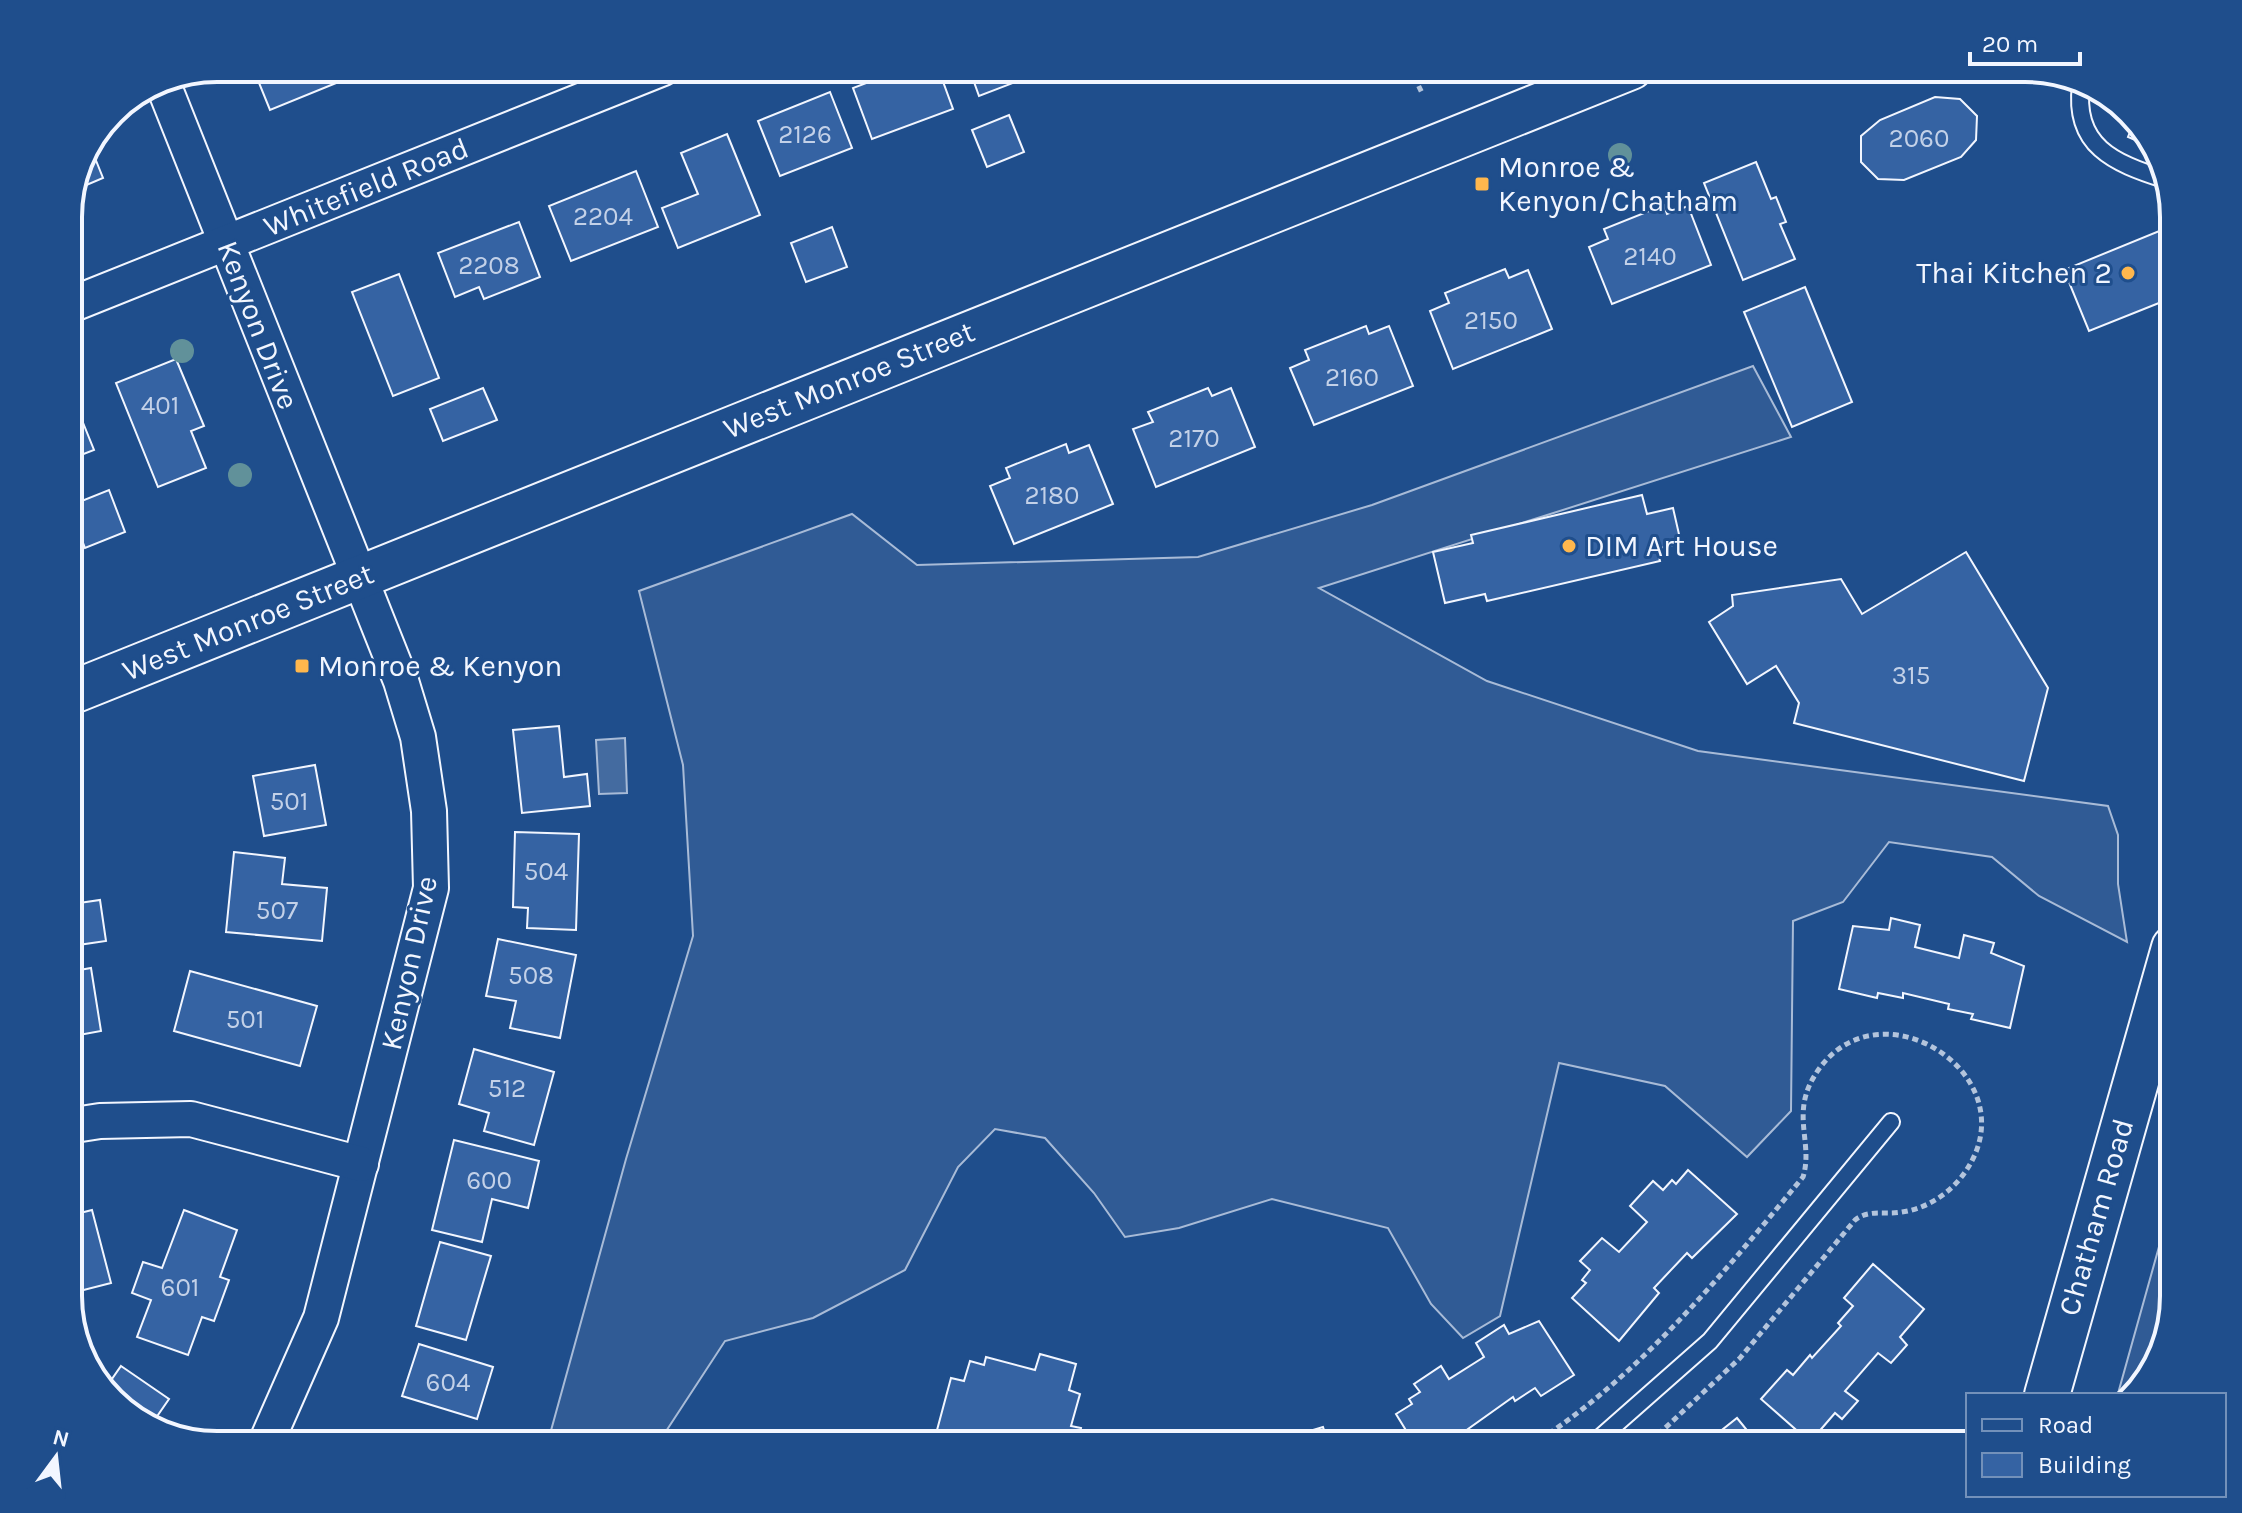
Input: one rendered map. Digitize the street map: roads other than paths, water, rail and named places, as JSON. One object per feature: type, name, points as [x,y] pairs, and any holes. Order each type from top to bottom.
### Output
[{"type":"main road","name":"Chatham Road","points":[[2048,1393],[2160,997]]},
{"type":"street","name":"Whitefield Road","points":[[82,300],[628,82]]},
{"type":"street","name":"West Monroe Street","points":[[82,688],[1596,82]]},
{"type":"street","name":"Kenyon Drive","points":[[166,92],[401,681],[418,737],[429,811],[431,888],[361,1164],[321,1318],[271,1431]]},
{"type":"street","points":[[82,1124],[191,1119],[361,1164]]},
{"type":"lane","points":[[2080,94],[2078,105],[2082,126],[2100,149],[2124,167],[2153,176]]},
{"type":"lane","points":[[1608,1431],[1710,1341],[1891,1122]]},
{"type":"place","name":"Monroe & Kenyon/Chatham","points":[[1482,184]]},
{"type":"place","name":"Thai Kitchen 2","points":[[2128,273]]},
{"type":"place","name":"DIM Art House","points":[[1569,546]]},
{"type":"place","name":"Monroe & Kenyon","points":[[302,666]]}]
